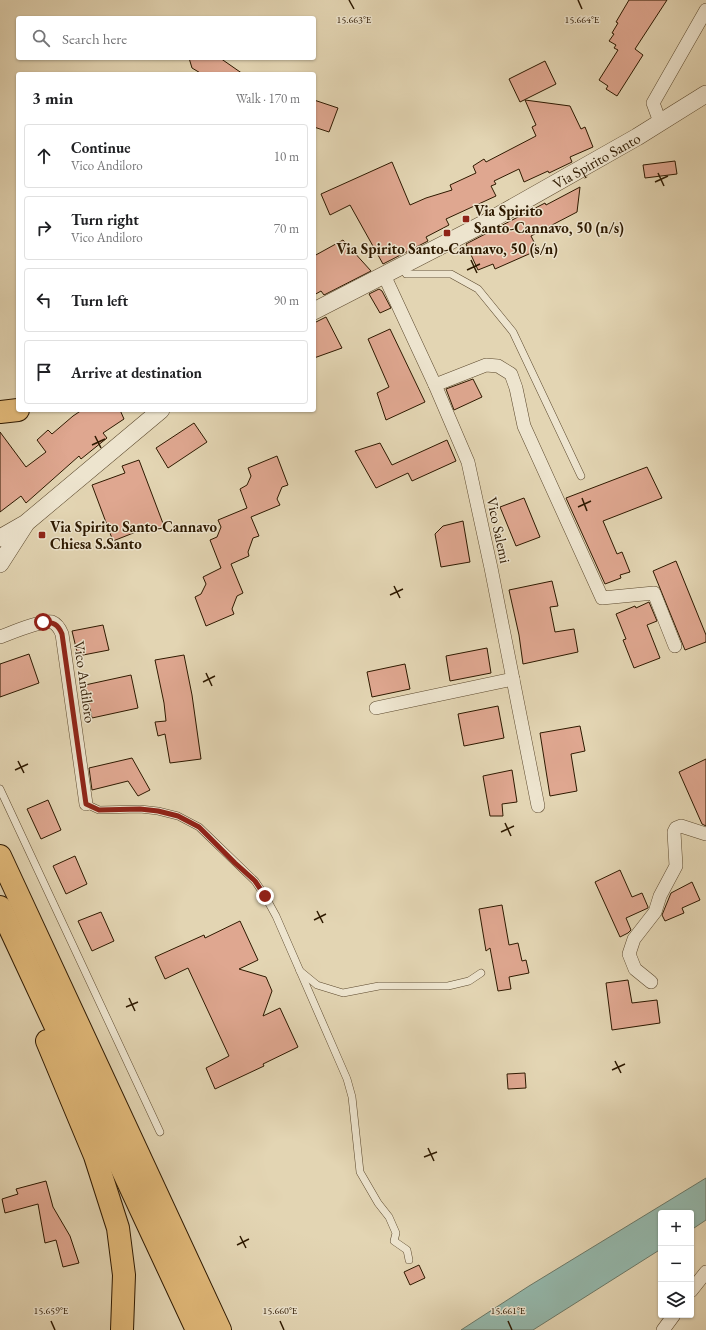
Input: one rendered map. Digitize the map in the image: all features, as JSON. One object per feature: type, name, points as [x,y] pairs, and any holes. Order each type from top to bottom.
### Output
[{"type":"highway","points":[[0,412],[16,410]]},
{"type":"highway","points":[[0,856],[220,1330]]},
{"type":"highway","points":[[0,907],[197,1330]]},
{"type":"highway","points":[[28,966],[41,1026],[94,1156],[118,1228],[124,1274],[122,1330]]},
{"type":"street","points":[[660,122],[653,104],[706,10]]},
{"type":"street","name":"Via Spirito Santo","points":[[316,310],[487,222],[637,137],[706,94]]},
{"type":"street","name":"Vico Salemi","points":[[384,275],[435,385],[468,462],[491,568],[538,806]]},
{"type":"street","points":[[435,385],[486,365],[498,366],[511,374],[516,388],[524,426],[602,598],[654,594],[675,646]]},
{"type":"street","points":[[0,538],[26,523],[159,412]]},
{"type":"street","points":[[0,564],[26,523]]},
{"type":"street","name":"Vico Andiloro","points":[[0,637],[43,622],[53,622],[59,627],[62,634],[86,804]]},
{"type":"street","points":[[376,708],[513,679]]},
{"type":"street","points":[[651,982],[635,969],[629,954],[634,939],[655,912],[660,896],[676,866],[674,832],[676,828],[681,826],[706,834]]},
{"type":"street","points":[[694,1288],[706,1272]]},
{"type":"street","points":[[663,1330],[672,1318]]},
{"type":"lane","points":[[402,266],[406,274],[451,274],[478,290],[513,332],[582,476]]},
{"type":"lane","points":[[0,788],[160,1132]]},
{"type":"lane","points":[[86,804],[99,810],[140,809],[158,811],[178,816],[199,827],[255,881],[272,910],[347,1079],[352,1097],[360,1172],[378,1203],[389,1217],[396,1233],[394,1241],[407,1250],[409,1260]]},
{"type":"lane","points":[[299,969],[317,985],[343,993],[379,986],[448,986],[469,981],[481,974]]},
{"type":"water","points":[[706,1178],[706,1220],[694,1228],[694,1210],[658,1210],[658,1251],[533,1330],[461,1330],[529,1286]]},
{"type":"building","points":[[629,0],[667,0],[635,49],[643,55],[617,96],[606,89],[608,86],[599,80],[618,50],[614,48],[616,45],[609,41],[614,34],[612,33],[618,23],[616,22]]},
{"type":"building","points":[[190,60],[223,60],[240,72],[199,72],[192,68]]},
{"type":"building","points":[[545,61],[556,84],[520,102],[509,79]]},
{"type":"building","points":[[525,100],[570,106],[581,129],[585,127],[593,147],[570,157],[572,162],[549,173],[548,171],[524,182],[519,169],[494,181],[496,184],[491,186],[496,196],[446,219],[449,225],[426,237],[428,241],[383,264],[350,205],[330,215],[321,194],[392,162],[410,205],[426,198],[452,190],[450,185],[476,173],[473,166],[484,159],[486,162],[536,136],[532,127],[536,125]]},
{"type":"building","points":[[316,101],[338,108],[329,132],[316,128]]},
{"type":"building","points":[[675,161],[677,174],[645,178],[643,165]]},
{"type":"building","points":[[580,187],[577,212],[531,236],[538,250],[495,269],[493,264],[478,270],[466,244],[545,203],[546,205]]},
{"type":"building","points":[[343,240],[371,271],[324,295],[321,291],[316,294],[316,255]]},
{"type":"building","points":[[379,289],[382,291],[391,308],[380,313],[369,294]]},
{"type":"building","points":[[326,317],[342,348],[316,357],[316,322]]},
{"type":"building","points":[[390,329],[425,402],[386,420],[377,393],[389,387],[368,339]]},
{"type":"building","points":[[473,379],[482,397],[454,410],[446,389]]},
{"type":"building","points":[[79,412],[121,412],[124,419],[103,433],[107,438],[81,459],[79,456],[26,503],[21,496],[0,512],[0,432],[26,467],[46,452],[37,440],[48,430],[52,434]]},
{"type":"building","points":[[194,423],[207,442],[168,468],[156,448]]},
{"type":"building","points":[[447,440],[456,461],[412,481],[408,473],[376,488],[355,451],[380,443],[392,465]]},
{"type":"building","points":[[277,456],[288,485],[282,487],[277,499],[280,505],[251,517],[259,536],[253,538],[248,552],[249,556],[231,564],[243,593],[237,596],[232,609],[234,614],[206,626],[195,597],[201,594],[206,584],[203,577],[221,568],[210,540],[217,537],[221,527],[218,520],[247,508],[240,489],[247,485],[251,476],[248,468]]},
{"type":"building","points":[[139,460],[164,526],[147,533],[146,528],[113,541],[92,485],[125,473],[122,466]]},
{"type":"building","points":[[647,467],[662,498],[603,521],[617,554],[622,552],[630,572],[620,575],[621,578],[605,584],[566,498]]},
{"type":"building","points":[[524,498],[540,537],[516,546],[500,507]]},
{"type":"building","points":[[463,521],[470,562],[441,567],[435,534],[443,526]]},
{"type":"building","points":[[676,561],[706,635],[706,642],[685,650],[653,571]]},
{"type":"building","points":[[552,581],[558,606],[550,607],[555,632],[574,629],[578,652],[523,664],[519,635],[509,590]]},
{"type":"building","points":[[649,602],[657,621],[647,625],[660,658],[634,668],[623,640],[626,639],[616,614]]},
{"type":"building","points":[[103,625],[109,650],[78,656],[72,631]]},
{"type":"building","points":[[487,648],[491,673],[450,681],[446,656]]},
{"type":"building","points":[[29,654],[39,683],[0,697],[0,664]]},
{"type":"building","points":[[184,655],[192,695],[201,759],[170,763],[165,734],[158,736],[155,722],[166,721],[164,703],[155,660]]},
{"type":"building","points":[[405,664],[410,689],[372,697],[367,672]]},
{"type":"building","points":[[131,675],[138,708],[92,718],[85,685]]},
{"type":"building","points":[[498,706],[504,738],[464,746],[458,714]]},
{"type":"building","points":[[580,726],[585,751],[571,754],[577,791],[550,796],[540,733]]},
{"type":"building","points":[[132,758],[150,790],[138,796],[128,781],[92,790],[89,768]]},
{"type":"building","points":[[706,759],[706,826],[702,824],[679,772]]},
{"type":"building","points":[[512,770],[517,802],[502,804],[503,816],[490,816],[483,776]]},
{"type":"building","points":[[48,800],[61,830],[41,839],[27,809]]},
{"type":"building","points":[[75,856],[87,884],[66,894],[53,866]]},
{"type":"building","points":[[620,870],[632,897],[642,893],[648,908],[626,918],[631,930],[620,937],[595,882]]},
{"type":"building","points":[[692,882],[700,900],[682,908],[684,913],[665,921],[662,915],[671,893]]},
{"type":"building","points":[[502,905],[509,945],[518,943],[522,961],[526,960],[529,973],[509,977],[511,989],[498,991],[490,948],[486,951],[479,909]]},
{"type":"building","points":[[101,912],[114,941],[92,951],[78,921]]},
{"type":"building","points":[[240,921],[258,960],[239,969],[266,977],[272,991],[263,1016],[280,1008],[298,1047],[263,1064],[264,1066],[215,1089],[206,1068],[229,1056],[188,968],[165,979],[155,957],[204,935],[205,938]]},
{"type":"building","points":[[628,980],[632,1003],[657,1000],[660,1023],[612,1030],[606,983]]},
{"type":"building","points":[[525,1073],[526,1088],[508,1089],[507,1074]]},
{"type":"building","points":[[46,1181],[53,1207],[70,1236],[79,1263],[63,1267],[56,1240],[45,1243],[38,1204],[5,1213],[2,1199],[18,1194],[16,1189]]},
{"type":"building","points":[[419,1265],[425,1278],[410,1285],[404,1272]]},
{"type":"place","name":"Via Spirito Santo-Cannavo, 50 (n/s)","points":[[466,219]]},
{"type":"place","name":"Via Spirito Santo-Cannavo, 50 (s/n)","points":[[447,233]]},
{"type":"place","name":"Via Spirito Santo-Cannavo Chiesa S.Santo","points":[[42,535]]},
{"type":"route","points":[[43,622],[53,622],[59,627],[62,634],[86,804],[99,810],[140,809],[158,811],[178,816],[199,827],[255,881],[265,896]]}]
